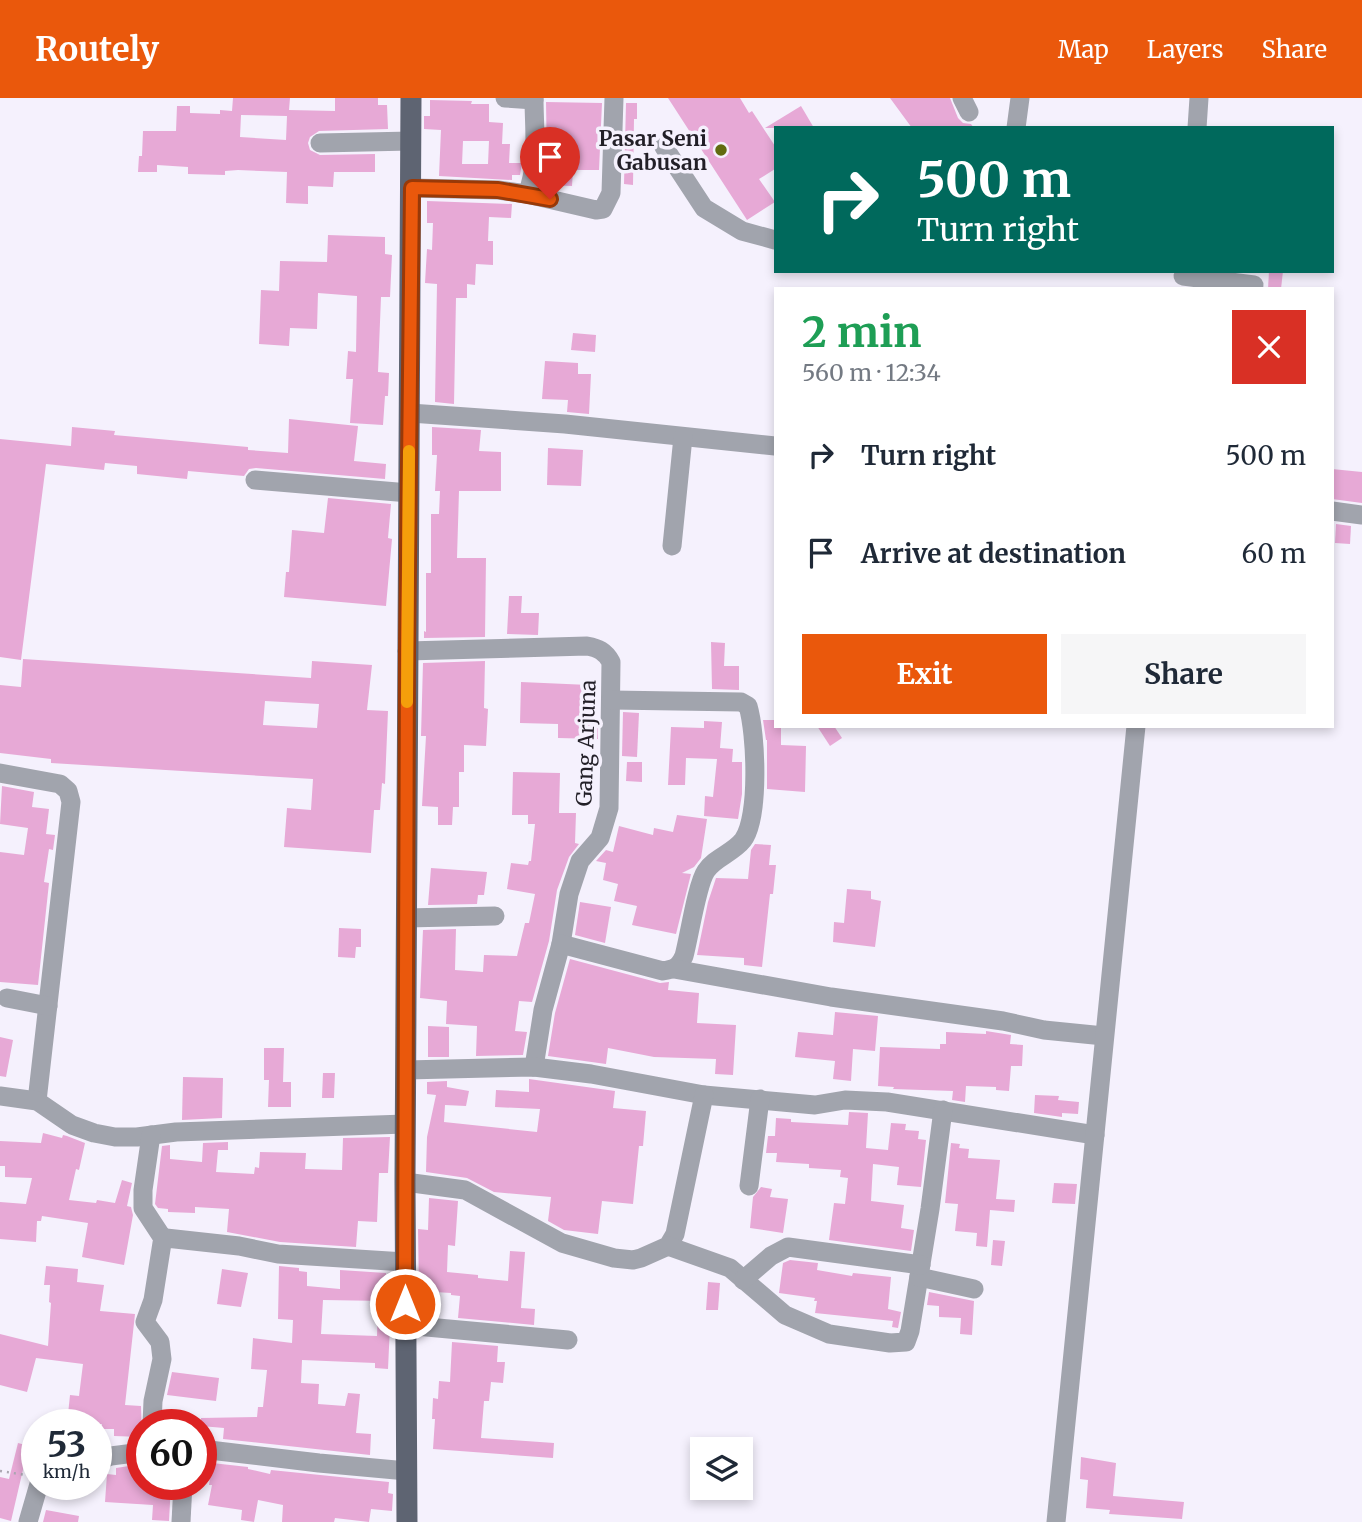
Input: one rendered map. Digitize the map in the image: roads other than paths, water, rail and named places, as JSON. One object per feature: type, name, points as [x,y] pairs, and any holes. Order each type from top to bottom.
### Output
[{"type":"main road","points":[[407,1522],[405,1124],[411,98]]},
{"type":"street","points":[[505,98],[534,99],[535,160],[532,183],[527,194]]},
{"type":"street","points":[[412,188],[498,190],[596,210],[603,209],[611,194],[614,98]]},
{"type":"street","points":[[1016,126],[1020,98]]},
{"type":"street","points":[[1197,126],[1199,98]]},
{"type":"street","points":[[320,143],[411,141]]},
{"type":"street","points":[[664,147],[704,208],[742,231],[774,240]]},
{"type":"street","points":[[1183,279],[1254,285]]},
{"type":"street","points":[[410,412],[565,424],[771,445]]},
{"type":"street","points":[[672,546],[683,437]]},
{"type":"street","points":[[255,480],[409,493]]},
{"type":"street","points":[[1334,511],[1362,515]]},
{"type":"street","name":"Gang Arjuna","points":[[407,652],[576,646],[598,648],[611,662],[608,808],[600,838],[580,861],[569,894],[561,944],[543,1010],[534,1067]]},
{"type":"street","points":[[611,701],[741,702],[748,706],[750,713],[754,750],[754,797],[749,828],[745,838],[737,846],[706,869],[684,956],[674,970]]},
{"type":"street","points":[[1056,1522],[1136,728]]},
{"type":"street","points":[[0,773],[60,784],[68,791],[71,802],[37,1101]]},
{"type":"street","points":[[406,918],[495,916]]},
{"type":"street","points":[[561,944],[663,971],[674,970],[831,998],[1003,1021],[1044,1030],[1104,1036]]},
{"type":"street","points":[[7,998],[48,1006]]},
{"type":"street","points":[[406,1070],[534,1067],[591,1074],[704,1095],[815,1105],[862,1100],[943,1110],[1095,1135]]},
{"type":"street","points":[[405,1182],[465,1191],[562,1243],[614,1258],[633,1260],[668,1246],[676,1234],[704,1095]]},
{"type":"street","points":[[0,1096],[37,1101],[72,1125],[115,1137],[176,1132],[405,1124]]},
{"type":"street","points":[[749,1186],[760,1099]]},
{"type":"street","points":[[668,1246],[730,1268],[785,1315],[829,1334],[900,1344],[909,1338],[943,1110]]},
{"type":"street","points":[[151,1135],[143,1190],[144,1208],[164,1240],[153,1300],[145,1322],[160,1342],[162,1359],[153,1409]]},
{"type":"street","points":[[164,1240],[171,1237],[278,1254],[405,1262]]},
{"type":"street","points":[[743,1280],[771,1256],[788,1247],[920,1271],[974,1289]]},
{"type":"street","points":[[405,1325],[568,1340]]},
{"type":"street","points":[[217,1451],[407,1471]]},
{"type":"street","points":[[28,1522],[31,1500]]},
{"type":"street","points":[[181,1522],[182,1500]]},
{"type":"place","name":"Pasar Seni Gabusan","points":[[721,150]]}]
